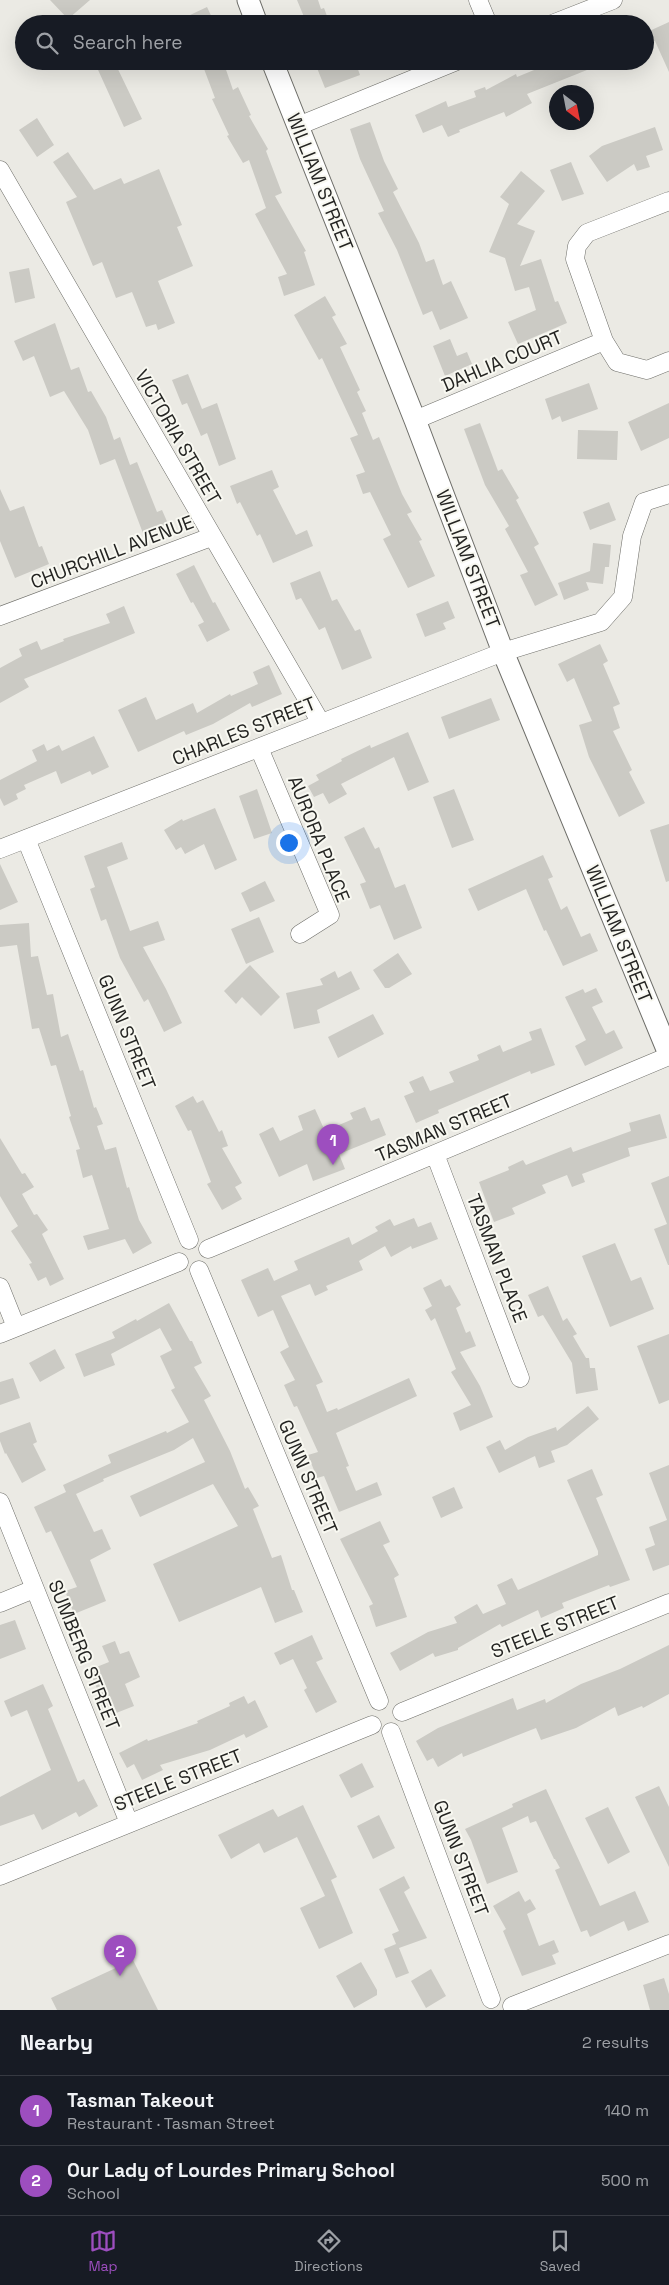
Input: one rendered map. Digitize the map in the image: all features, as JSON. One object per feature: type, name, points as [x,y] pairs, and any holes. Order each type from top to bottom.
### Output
[{"type":"main road","points":[[248,0],[254,15]]},
{"type":"main road","name":"WILLIAM STREET","points":[[276,70],[416,420],[503,652],[669,1055]]},
{"type":"street","points":[[478,0],[484,15]]},
{"type":"street","points":[[575,15],[614,0]]},
{"type":"street","points":[[298,126],[435,70]]},
{"type":"street","name":"VICTORIA STREET","points":[[0,170],[320,723]]},
{"type":"street","points":[[669,201],[587,233],[577,246],[575,259],[604,341],[616,362],[647,370],[669,360]]},
{"type":"street","name":"DAHLIA COURT","points":[[416,420],[604,341]]},
{"type":"street","name":"CHARLES STREET","points":[[0,849],[503,652],[601,622],[623,597],[632,536],[644,502],[669,494]]},
{"type":"street","name":"CHURCHILL AVENUE","points":[[0,616],[211,537]]},
{"type":"street","name":"AURORA PLACE","points":[[259,748],[330,915],[300,934]]},
{"type":"street","name":"GUNN STREET","points":[[26,839],[189,1240]]},
{"type":"street","name":"TASMAN STREET","points":[[208,1249],[669,1055]]},
{"type":"street","name":"TASMAN PLACE","points":[[435,1154],[520,1378]]},
{"type":"street","points":[[189,1240],[200,1241],[208,1249],[208,1259],[199,1270],[185,1269],[179,1262],[180,1246],[189,1240]]},
{"type":"street","points":[[0,1287],[8,1330],[179,1262]]},
{"type":"street","name":"GUNN STREET","points":[[199,1270],[379,1701]]},
{"type":"street","name":"SUMBERG STREET","points":[[0,1502],[129,1823]]},
{"type":"street","points":[[0,1603],[34,1589]]},
{"type":"street","name":"STEELE STREET","points":[[402,1712],[669,1603]]},
{"type":"street","points":[[379,1701],[392,1701],[402,1712],[399,1726],[391,1732],[382,1732],[372,1725],[370,1713],[379,1701]]},
{"type":"street","name":"STEELE STREET","points":[[0,1876],[372,1725]]},
{"type":"street","name":"GUNN STREET","points":[[391,1732],[487,2005]]},
{"type":"street","points":[[487,2005],[500,1998],[508,2001],[513,2008],[669,1944]]},
{"type":"building","points":[[50,0],[90,0],[73,15],[64,15]]},
{"type":"building","points":[[297,0],[318,0],[321,9],[324,8],[327,15],[303,15]]},
{"type":"building","points":[[207,7],[211,15],[190,15]]},
{"type":"building","points":[[669,22],[669,72],[654,41],[654,29]]},
{"type":"building","points":[[98,70],[118,70],[142,119],[124,127]]},
{"type":"building","points":[[204,70],[226,70],[233,90],[238,87],[251,115],[249,116],[268,149],[266,151],[282,193],[275,196],[306,251],[304,252],[315,285],[284,296],[278,277],[287,274],[255,214],[266,208],[249,160],[243,163],[227,136],[229,135],[212,99],[215,98]]},
{"type":"building","points":[[318,70],[358,70],[360,75],[325,88]]},
{"type":"building","points":[[534,70],[587,70],[527,94],[532,103],[506,117],[504,112],[459,130],[460,132],[448,137],[442,125],[423,133],[415,115],[446,101],[448,107],[476,97],[474,91],[485,87],[486,90],[516,74],[517,77]]},
{"type":"building","points":[[37,118],[54,145],[37,157],[19,130]]},
{"type":"building","points":[[370,122],[384,161],[398,189],[393,192],[419,243],[426,262],[434,259],[443,285],[451,281],[468,318],[440,330],[432,311],[423,315],[397,250],[378,213],[384,211],[360,159],[350,129]]},
{"type":"building","points":[[655,127],[663,150],[646,156],[650,167],[637,171],[634,164],[607,182],[589,156],[602,146]]},
{"type":"building","points":[[68,152],[94,190],[121,178],[124,184],[159,169],[182,225],[177,227],[193,266],[158,281],[175,323],[158,330],[156,324],[146,327],[132,292],[116,298],[102,262],[93,266],[66,202],[77,197],[53,162]]},
{"type":"building","points":[[571,162],[584,194],[562,201],[550,170]]},
{"type":"building","points":[[521,171],[545,191],[517,224],[535,231],[520,266],[541,259],[555,302],[558,301],[567,323],[518,344],[508,322],[536,310],[529,287],[515,291],[505,258],[489,252],[509,204],[500,197]]},
{"type":"building","points":[[29,268],[35,298],[15,303],[9,272]]},
{"type":"building","points":[[325,296],[336,315],[332,317],[347,344],[340,347],[360,390],[357,392],[366,411],[362,413],[373,440],[379,437],[402,494],[412,512],[407,514],[422,540],[419,541],[435,576],[408,588],[383,539],[391,535],[370,492],[363,494],[356,475],[365,472],[350,438],[358,435],[322,358],[319,360],[294,315]]},
{"type":"building","points":[[55,323],[71,370],[79,367],[88,392],[91,391],[106,417],[114,440],[120,437],[130,465],[137,462],[157,512],[162,510],[169,526],[144,536],[115,459],[100,465],[88,430],[64,391],[50,397],[34,356],[23,361],[14,341]]},
{"type":"building","points":[[450,339],[457,356],[467,352],[472,364],[445,376],[433,346]]},
{"type":"building","points":[[188,374],[202,409],[217,403],[236,459],[219,466],[207,433],[201,436],[187,403],[182,405],[172,380]]},
{"type":"building","points":[[589,383],[598,409],[562,422],[560,416],[552,420],[545,399]]},
{"type":"building","points":[[669,403],[669,438],[641,451],[628,422]]},
{"type":"building","points":[[480,423],[498,471],[502,469],[519,498],[516,500],[539,544],[534,547],[558,595],[535,606],[520,575],[528,572],[505,529],[509,526],[485,485],[464,429]]},
{"type":"building","points":[[578,430],[618,431],[617,460],[577,459]]},
{"type":"building","points":[[272,470],[279,487],[273,490],[296,535],[307,530],[313,546],[273,563],[260,534],[257,536],[240,502],[237,504],[230,486]]},
{"type":"building","points":[[0,489],[10,511],[24,506],[39,547],[42,546],[49,564],[15,578],[0,541]]},
{"type":"building","points":[[609,502],[616,520],[590,530],[583,512]]},
{"type":"building","points":[[593,543],[611,545],[609,567],[605,567],[603,584],[586,582],[589,590],[564,600],[558,583],[590,571]]},
{"type":"building","points":[[194,565],[213,603],[215,602],[230,630],[207,642],[198,625],[204,622],[193,602],[191,603],[176,574]]},
{"type":"building","points":[[320,571],[332,601],[337,599],[355,631],[360,629],[372,658],[342,670],[325,627],[319,630],[301,598],[296,600],[290,583]]},
{"type":"building","points":[[448,601],[455,618],[443,623],[446,629],[425,637],[416,614]]},
{"type":"building","points":[[124,606],[135,633],[24,679],[29,687],[0,703],[0,668],[22,656],[19,649],[37,641],[41,650],[64,641],[63,639],[110,623],[106,614]]},
{"type":"building","points":[[600,644],[608,661],[603,664],[620,704],[613,707],[620,728],[613,731],[632,770],[629,772],[645,803],[619,817],[589,757],[579,725],[592,721],[574,678],[567,682],[558,664]]},
{"type":"building","points":[[269,665],[282,694],[252,707],[250,703],[213,724],[186,735],[184,731],[138,752],[118,710],[146,697],[156,720],[193,703],[197,713],[230,694],[231,696],[258,684],[253,672]]},
{"type":"building","points":[[491,698],[500,720],[449,739],[441,717]]},
{"type":"building","points":[[408,732],[429,782],[408,791],[394,757],[341,784],[347,794],[329,804],[323,793],[314,797],[308,786],[319,780],[316,775],[342,761],[341,759],[370,745],[371,748]]},
{"type":"building","points":[[94,736],[109,767],[92,775],[90,771],[61,784],[56,771],[24,785],[26,789],[16,794],[18,799],[4,806],[0,798],[0,780],[37,761],[32,750],[44,744],[47,751],[59,745],[62,751]]},
{"type":"building","points":[[257,789],[272,833],[254,839],[239,796]]},
{"type":"building","points":[[454,789],[474,840],[452,848],[433,797]]},
{"type":"building","points":[[215,808],[237,860],[215,870],[204,844],[185,854],[181,847],[176,850],[164,830],[182,819],[183,821]]},
{"type":"building","points":[[669,824],[669,881],[666,882],[650,830]]},
{"type":"building","points":[[364,827],[375,849],[379,847],[395,888],[405,884],[422,928],[394,940],[380,905],[370,909],[360,884],[366,882],[344,837]]},
{"type":"building","points":[[122,842],[128,859],[107,867],[130,931],[158,921],[165,940],[143,947],[182,1023],[164,1032],[148,999],[144,1002],[120,958],[106,919],[101,921],[90,889],[95,887],[84,856]]},
{"type":"building","points":[[543,855],[553,877],[548,879],[561,910],[567,906],[581,937],[590,933],[598,951],[563,966],[546,930],[544,931],[526,889],[478,911],[468,889]]},
{"type":"building","points":[[0,864],[18,902],[0,910]]},
{"type":"building","points":[[265,881],[275,901],[250,912],[241,893]]},
{"type":"building","points":[[259,917],[274,952],[246,964],[231,929]]},
{"type":"building","points":[[29,923],[31,957],[38,956],[47,995],[53,994],[61,1037],[68,1034],[80,1071],[83,1070],[94,1108],[96,1107],[103,1124],[97,1126],[105,1150],[116,1147],[127,1188],[129,1187],[139,1220],[152,1243],[133,1254],[125,1239],[88,1250],[83,1236],[109,1229],[92,1175],[83,1178],[76,1150],[80,1149],[69,1117],[71,1116],[56,1065],[51,1066],[39,1028],[32,1029],[17,945],[0,947],[0,925]]},
{"type":"building","points":[[398,953],[412,974],[389,988],[385,988],[373,970]]},
{"type":"building","points":[[250,965],[280,997],[261,1016],[242,997],[236,1004],[224,991]]},
{"type":"building","points":[[335,971],[338,978],[351,971],[360,989],[317,1010],[320,1023],[294,1029],[286,993],[323,985],[320,979]]},
{"type":"building","points":[[596,988],[603,1002],[592,1007],[606,1034],[614,1030],[623,1048],[585,1066],[575,1046],[586,1040],[565,997],[583,989],[585,993]]},
{"type":"building","points":[[373,1014],[384,1034],[338,1058],[328,1037]]},
{"type":"building","points":[[541,1028],[555,1065],[531,1074],[530,1071],[438,1110],[439,1113],[416,1123],[404,1096],[414,1092],[409,1082],[423,1076],[430,1091],[454,1082],[449,1072],[479,1060],[477,1055],[500,1045],[503,1052],[532,1040],[529,1032]]},
{"type":"building","points":[[193,1096],[197,1103],[203,1100],[219,1132],[222,1130],[228,1146],[222,1148],[242,1183],[235,1187],[242,1199],[222,1210],[207,1184],[211,1182],[191,1130],[188,1131],[175,1106]]},
{"type":"building","points":[[365,1107],[371,1121],[379,1118],[386,1135],[339,1154],[345,1169],[313,1181],[307,1164],[279,1177],[259,1134],[273,1127],[280,1141],[303,1130],[298,1116],[315,1109],[325,1131],[353,1119],[350,1113]]},
{"type":"building","points":[[660,1114],[667,1138],[628,1148],[630,1156],[582,1174],[585,1182],[572,1187],[567,1175],[542,1185],[546,1193],[512,1208],[515,1214],[494,1222],[479,1182],[509,1170],[508,1167],[523,1160],[526,1165],[571,1147],[573,1152],[631,1131],[629,1123]]},
{"type":"building","points":[[0,1138],[22,1174],[25,1173],[34,1187],[22,1194],[34,1215],[37,1214],[48,1230],[42,1234],[64,1279],[50,1286],[46,1277],[38,1281],[29,1264],[32,1263],[11,1231],[18,1226],[0,1196]]},
{"type":"building","points":[[669,1176],[668,1265],[654,1229],[667,1224],[651,1183]]},
{"type":"building","points":[[414,1218],[418,1227],[431,1222],[438,1239],[412,1249],[411,1246],[391,1257],[385,1246],[359,1261],[363,1270],[326,1286],[328,1290],[315,1296],[310,1284],[281,1296],[323,1382],[316,1385],[327,1412],[337,1408],[338,1410],[409,1378],[417,1396],[336,1433],[349,1466],[346,1467],[356,1491],[377,1482],[382,1495],[339,1512],[324,1476],[317,1478],[308,1455],[318,1452],[297,1406],[294,1407],[284,1385],[295,1380],[280,1352],[289,1347],[273,1310],[258,1317],[241,1280],[268,1268],[274,1281],[298,1270],[294,1261],[349,1237],[352,1245],[378,1231],[375,1227],[390,1219],[394,1226]]},
{"type":"building","points":[[615,1243],[631,1281],[641,1277],[654,1309],[610,1327],[582,1256]]},
{"type":"building","points":[[441,1279],[445,1287],[450,1285],[461,1305],[456,1308],[466,1333],[470,1331],[476,1346],[460,1352],[480,1386],[493,1417],[460,1431],[453,1413],[471,1405],[451,1372],[456,1369],[435,1318],[431,1321],[425,1310],[432,1306],[423,1288]]},
{"type":"building","points":[[548,1286],[563,1321],[567,1318],[577,1334],[573,1336],[586,1358],[589,1358],[590,1368],[595,1368],[598,1390],[576,1394],[572,1363],[543,1315],[538,1317],[528,1295]]},
{"type":"building","points":[[169,1303],[190,1341],[192,1341],[202,1363],[194,1367],[211,1396],[204,1400],[230,1451],[245,1489],[248,1487],[259,1506],[253,1509],[272,1558],[281,1555],[292,1590],[294,1590],[303,1612],[275,1623],[261,1587],[179,1622],[153,1564],[238,1526],[213,1484],[140,1517],[130,1496],[205,1462],[193,1438],[174,1450],[103,1479],[104,1481],[76,1494],[94,1532],[102,1529],[111,1549],[90,1560],[106,1601],[74,1614],[65,1591],[77,1587],[51,1531],[46,1533],[34,1507],[66,1492],[63,1485],[111,1463],[108,1455],[166,1431],[167,1433],[189,1422],[171,1390],[175,1388],[160,1356],[172,1350],[160,1328],[111,1354],[115,1365],[84,1377],[75,1354],[115,1338],[112,1332],[136,1319],[137,1321]]},
{"type":"building","points":[[669,1334],[669,1400],[659,1404],[637,1346]]},
{"type":"building","points":[[55,1349],[65,1368],[40,1382],[29,1363]]},
{"type":"building","points":[[13,1378],[20,1398],[0,1405],[0,1382]]},
{"type":"building","points":[[588,1406],[599,1419],[567,1445],[551,1451],[555,1462],[539,1468],[535,1456],[499,1473],[486,1447],[500,1440],[505,1450],[528,1437],[556,1427],[557,1431]]},
{"type":"building","points":[[30,1422],[37,1442],[33,1444],[46,1470],[22,1483],[5,1454],[0,1441],[0,1433]]},
{"type":"building","points":[[669,1465],[669,1565],[653,1571],[645,1549],[655,1545],[649,1527],[667,1520],[649,1473]]},
{"type":"building","points":[[592,1469],[603,1495],[596,1498],[630,1580],[610,1587],[609,1585],[562,1603],[564,1608],[541,1618],[538,1610],[502,1627],[500,1624],[458,1648],[458,1650],[435,1657],[433,1653],[400,1671],[390,1653],[428,1632],[457,1623],[454,1617],[477,1604],[483,1614],[506,1604],[497,1585],[512,1578],[518,1590],[598,1555],[598,1551],[567,1480]]},
{"type":"building","points":[[454,1487],[463,1508],[441,1518],[432,1497]]},
{"type":"building","points":[[380,1521],[390,1542],[383,1545],[399,1575],[394,1578],[407,1617],[376,1627],[369,1606],[373,1604],[340,1539]]},
{"type":"building","points":[[15,1620],[26,1649],[0,1659],[0,1625]]},
{"type":"building","points":[[312,1635],[323,1659],[316,1662],[337,1702],[316,1713],[304,1690],[307,1688],[293,1659],[280,1665],[274,1653]]},
{"type":"building","points":[[115,1641],[120,1654],[129,1651],[140,1677],[125,1684],[134,1706],[106,1717],[99,1701],[102,1700],[89,1670],[109,1662],[102,1646]]},
{"type":"building","points":[[669,1645],[669,1694],[643,1708],[642,1706],[618,1716],[615,1707],[576,1728],[541,1740],[536,1728],[463,1757],[462,1753],[438,1767],[433,1758],[427,1761],[416,1741],[438,1728],[513,1698],[517,1710],[545,1699],[546,1703],[581,1684],[620,1669]]},
{"type":"building","points":[[43,1684],[53,1706],[48,1709],[78,1782],[84,1779],[98,1806],[79,1817],[76,1812],[42,1830],[34,1814],[0,1826],[0,1797],[51,1770],[27,1710],[11,1717],[4,1701]]},
{"type":"building","points":[[244,1696],[248,1704],[255,1700],[268,1727],[246,1738],[244,1734],[210,1750],[160,1765],[163,1770],[142,1780],[134,1764],[127,1768],[119,1753],[147,1739],[148,1741],[198,1723],[197,1721],[230,1706],[229,1703]]},
{"type":"building","points":[[362,1763],[374,1787],[351,1798],[339,1775]]},
{"type":"building","points":[[659,1786],[669,1807],[669,1867],[635,1797]]},
{"type":"building","points":[[546,1789],[600,1906],[635,1891],[649,1922],[628,1931],[624,1921],[590,1937],[587,1930],[581,1932],[555,1870],[560,1868],[536,1821],[530,1823],[528,1816],[502,1828],[518,1872],[487,1884],[465,1829],[513,1807],[512,1804]]},
{"type":"building","points":[[303,1805],[337,1877],[331,1880],[353,1933],[319,1949],[300,1908],[325,1896],[297,1837],[264,1853],[259,1843],[231,1859],[218,1835],[273,1809],[278,1817]]},
{"type":"building","points":[[608,1807],[630,1852],[608,1864],[585,1818]]},
{"type":"building","points":[[379,1815],[395,1848],[373,1859],[357,1826]]},
{"type":"building","points":[[404,1876],[410,1888],[404,1892],[427,1938],[399,1948],[409,1973],[396,1978],[384,1949],[396,1944],[392,1934],[399,1931],[379,1889]]},
{"type":"building","points":[[519,1891],[525,1902],[530,1899],[536,1909],[527,1914],[539,1946],[554,1940],[559,1952],[552,1955],[556,1964],[522,1976],[503,1931],[506,1929],[493,1906]]},
{"type":"building","points":[[133,1960],[158,2010],[57,2010],[51,1998]]},
{"type":"building","points":[[361,1962],[377,1990],[377,1995],[354,2008],[336,1976]]},
{"type":"building","points":[[431,1969],[446,1996],[426,2008],[411,1981]]},
{"type":"building","points":[[664,1978],[669,1994],[669,2010],[650,2010],[643,1985]]},
{"type":"place","name":"Tasman Takeout","points":[[333,1165]]},
{"type":"place","name":"Our Lady of Lourdes Primary School","points":[[120,1976]]}]
